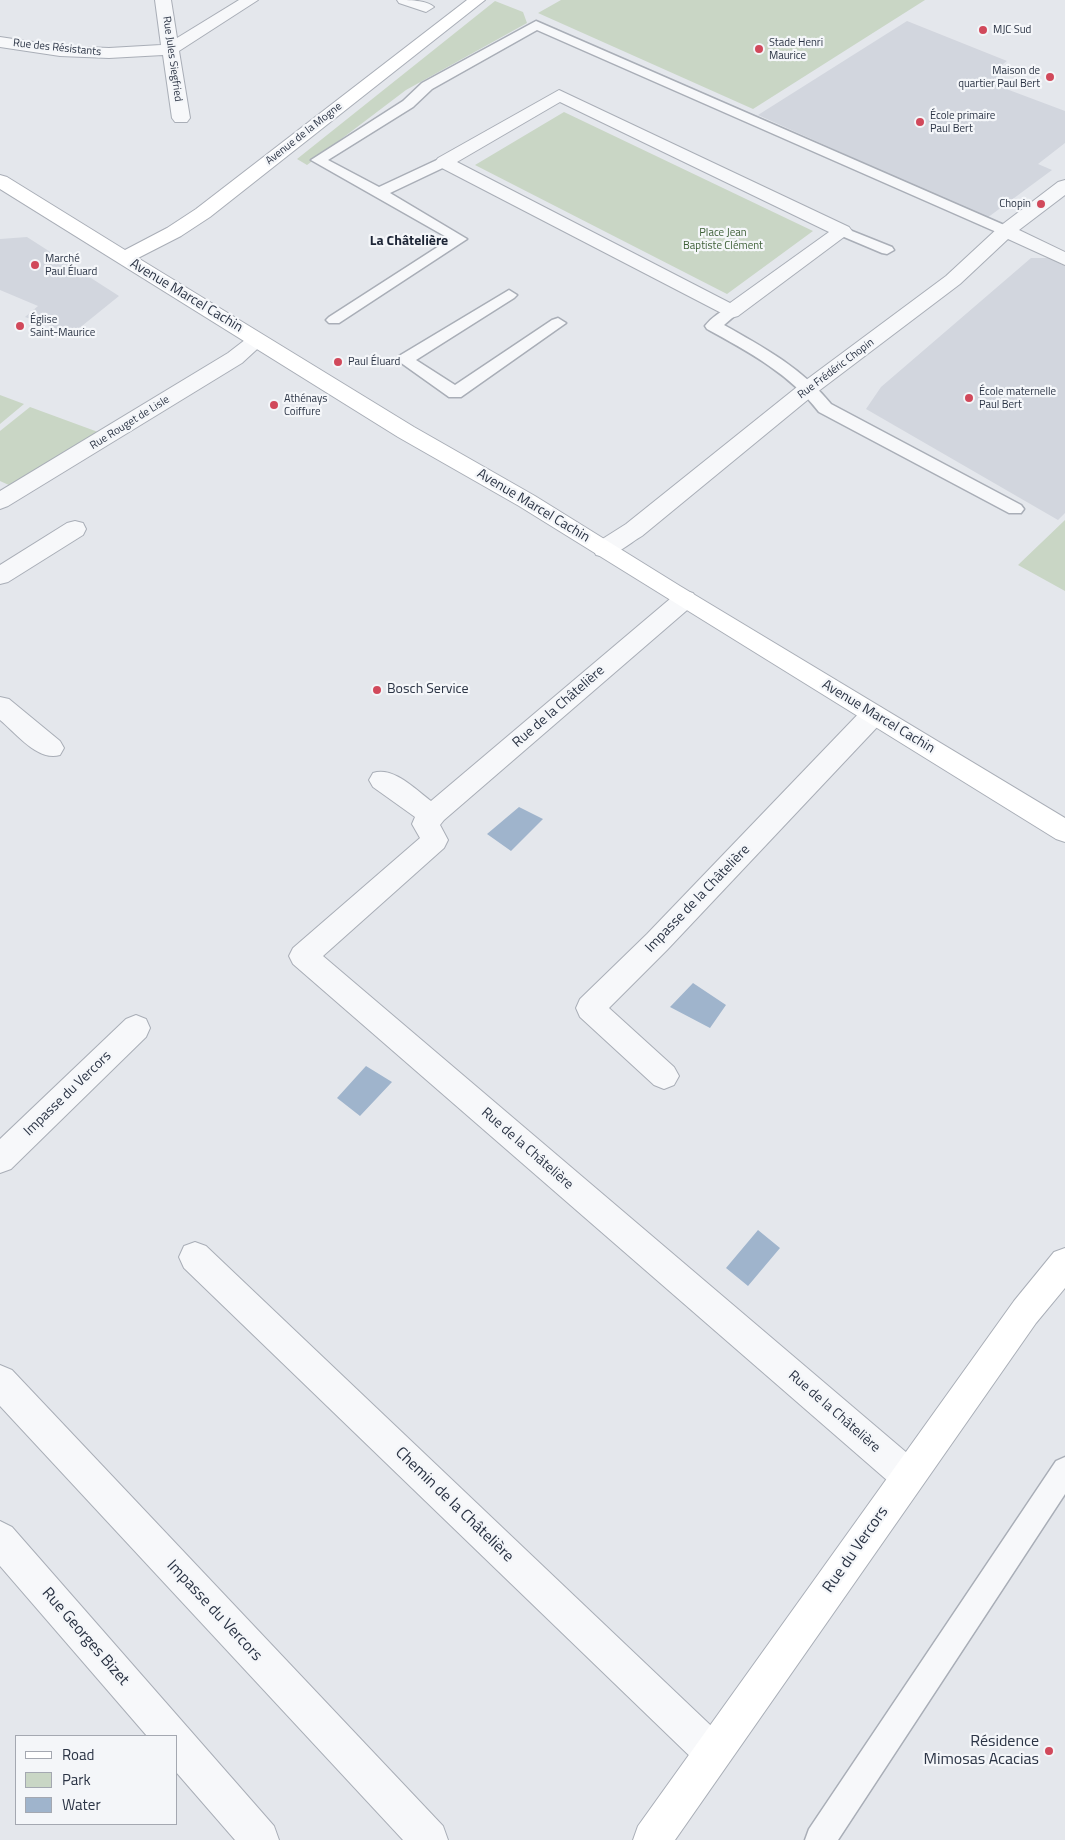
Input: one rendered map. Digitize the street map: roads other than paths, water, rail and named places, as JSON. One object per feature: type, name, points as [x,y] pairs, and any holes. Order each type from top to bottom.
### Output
[{"type":"street","name":"Rue Jules Siegfried","points":[[163,0],[181,118]]},
{"type":"street","name":"Rue des Résistants","points":[[0,42],[60,51],[99,53],[171,49],[250,0]]},
{"type":"street","points":[[405,0],[426,7]]},
{"type":"street","name":"Avenue de la Mogne","points":[[124,258],[174,232],[203,213],[477,0]]},
{"type":"street","points":[[559,95],[842,231],[731,312],[444,162],[559,95]]},
{"type":"street","name":"Avenue Marcel Cachin","points":[[0,181],[406,432],[604,549],[1065,831]]},
{"type":"street","name":"Rue Frédéric Chopin","points":[[604,549],[634,530],[809,388],[953,280],[1006,231],[1065,186]]},
{"type":"street","points":[[1006,231],[1065,259]]},
{"type":"street","name":"Rue Rouget de Lisle","points":[[0,501],[227,363],[257,340]]},
{"type":"street","points":[[0,576],[75,529]]},
{"type":"street","name":"Rue de la Châtelière","points":[[685,599],[434,814],[425,824],[435,840],[303,956],[908,1476]]},
{"type":"street","points":[[0,706],[51,748]]},
{"type":"street","name":"Impasse de la Châtelière","points":[[664,1076],[590,1008],[657,942],[873,715]]},
{"type":"street","points":[[382,780],[434,814]]},
{"type":"street","name":"Impasse du Vercors","points":[[0,1160],[136,1028]]},
{"type":"street","name":"Chemin de la Châtelière","points":[[195,1258],[712,1752]]},
{"type":"street","name":"Rue du Vercors","points":[[652,1840],[712,1752],[1025,1312],[1065,1263]]},
{"type":"street","name":"Impasse du Vercors","points":[[0,1382],[429,1840]]},
{"type":"street","name":"Rue Georges Bizet","points":[[0,1539],[170,1735]]},
{"type":"street","points":[[178,1745],[260,1840]]},
{"type":"lane","points":[[334,320],[460,239],[318,160],[408,104],[427,86],[536,25],[1006,231]]},
{"type":"lane","points":[[379,193],[444,162]]},
{"type":"lane","points":[[842,231],[887,250]]},
{"type":"lane","points":[[510,295],[405,360],[455,393],[558,323]]},
{"type":"lane","points":[[731,312],[713,326],[759,352],[809,388],[825,408],[1015,509]]},
{"type":"lane","points":[[820,1840],[1065,1470]]},
{"type":"water","points":[[519,807],[543,819],[511,851],[487,834]]},
{"type":"water","points":[[693,983],[726,1005],[710,1028],[670,1007]]},
{"type":"water","points":[[366,1066],[392,1082],[360,1116],[337,1098]]},
{"type":"water","points":[[758,1230],[780,1248],[748,1286],[726,1268]]},
{"type":"place","name":"MJC Sud","points":[[983,30]]},
{"type":"place","name":"Stade Henri Maurice","points":[[759,49]]},
{"type":"place","name":"Maison de quartier Paul Bert","points":[[1050,77]]},
{"type":"place","name":"École primaire Paul Bert","points":[[920,122]]},
{"type":"place","name":"Chopin","points":[[1041,204]]},
{"type":"place","name":"Marché Paul Éluard","points":[[35,265]]},
{"type":"place","name":"Église Saint-Maurice","points":[[20,326]]},
{"type":"place","name":"Paul Éluard","points":[[338,362]]},
{"type":"place","name":"École maternelle Paul Bert","points":[[969,398]]},
{"type":"place","name":"Athénays Coiffure","points":[[274,405]]},
{"type":"place","name":"Bosch Service","points":[[377,690]]},
{"type":"place","name":"Résidence Mimosas Acacias","points":[[1049,1751]]},
{"type":"district","name":"La Châtelière","points":[[409,242]]},
{"type":"park label","name":"Place Jean Baptiste Clément","points":[[723,239]]}]
